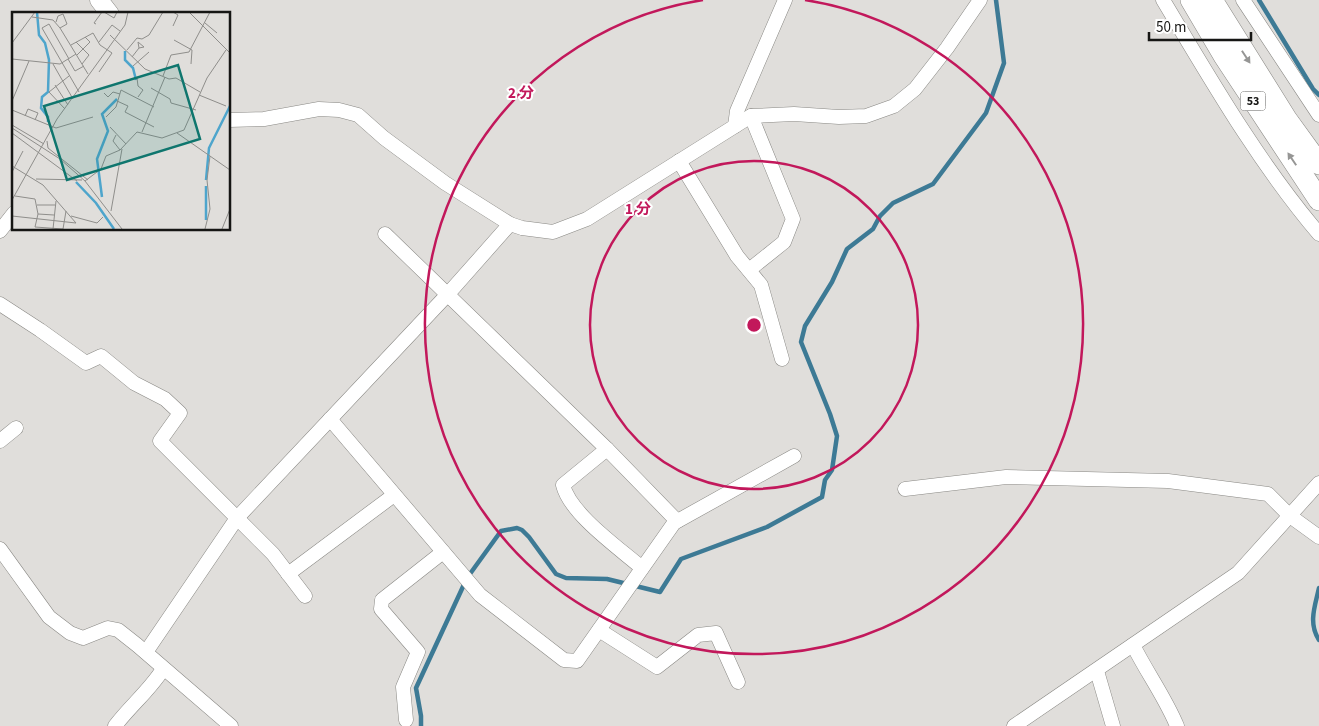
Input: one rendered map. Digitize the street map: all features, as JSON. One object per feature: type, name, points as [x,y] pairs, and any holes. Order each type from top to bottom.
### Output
[{"type":"main road","name":"53","points":[[1191,0],[1230,64],[1319,200]]},
{"type":"main road","name":"53","points":[[1212,0],[1281,112],[1319,164]]},
{"type":"street","points":[[100,0],[109,12]]},
{"type":"street","points":[[735,126],[736,111],[785,0]]},
{"type":"street","points":[[230,120],[264,118],[318,109],[340,110],[358,116],[384,138],[445,183],[510,224],[522,228],[553,232],[586,219],[751,116],[794,114],[839,117],[866,116],[894,106],[915,89],[947,48],[980,0]]},
{"type":"street","points":[[1163,0],[1254,148],[1303,216],[1319,234]]},
{"type":"street","points":[[1243,0],[1319,115]]},
{"type":"street","points":[[749,270],[784,242],[793,219],[751,116]]},
{"type":"street","points":[[680,161],[737,256],[761,285],[782,359]]},
{"type":"street","points":[[0,231],[12,216]]},
{"type":"street","points":[[146,652],[237,518],[448,294],[510,224]]},
{"type":"street","points":[[385,234],[606,449],[677,521]]},
{"type":"street","points":[[0,304],[86,363],[101,356],[134,383],[165,399],[180,413],[160,441],[273,554],[304,596]]},
{"type":"street","points":[[330,418],[480,595],[564,660],[577,662],[674,523],[794,456]]},
{"type":"street","points":[[0,441],[16,428]]},
{"type":"street","points":[[606,449],[563,485],[565,494],[586,520],[642,568]]},
{"type":"street","points":[[905,490],[1006,477],[1168,480],[1268,494],[1290,516],[1319,537]]},
{"type":"street","points":[[1014,726],[1238,573],[1319,483]]},
{"type":"street","points":[[288,574],[394,495]]},
{"type":"street","points":[[0,550],[49,617],[70,633],[83,638],[108,628],[118,630],[232,726]]},
{"type":"street","points":[[406,720],[403,687],[418,652],[381,610],[382,600],[443,552]]},
{"type":"street","points":[[599,630],[657,667],[698,635],[716,633],[738,682]]},
{"type":"street","points":[[1133,645],[1168,705],[1177,726]]},
{"type":"street","points":[[115,726],[125,712],[155,683],[164,669]]},
{"type":"street","points":[[1097,671],[1113,726]]},
{"type":"street","points":[[1035,712],[1039,726]]},
{"type":"waterway","points":[[421,726],[416,688],[467,578],[501,531],[517,528],[522,530],[556,574],[566,578],[607,579],[660,592],[681,559],[767,527],[822,497],[825,480],[832,470],[837,436],[801,342],[805,326],[832,282],[847,249],[873,229],[880,216],[893,203],[933,184],[986,113],[1004,63],[996,0]]},
{"type":"waterway","points":[[1259,0],[1313,89],[1319,95]]},
{"type":"waterway","points":[[1319,588],[1313,621],[1319,640]]}]
